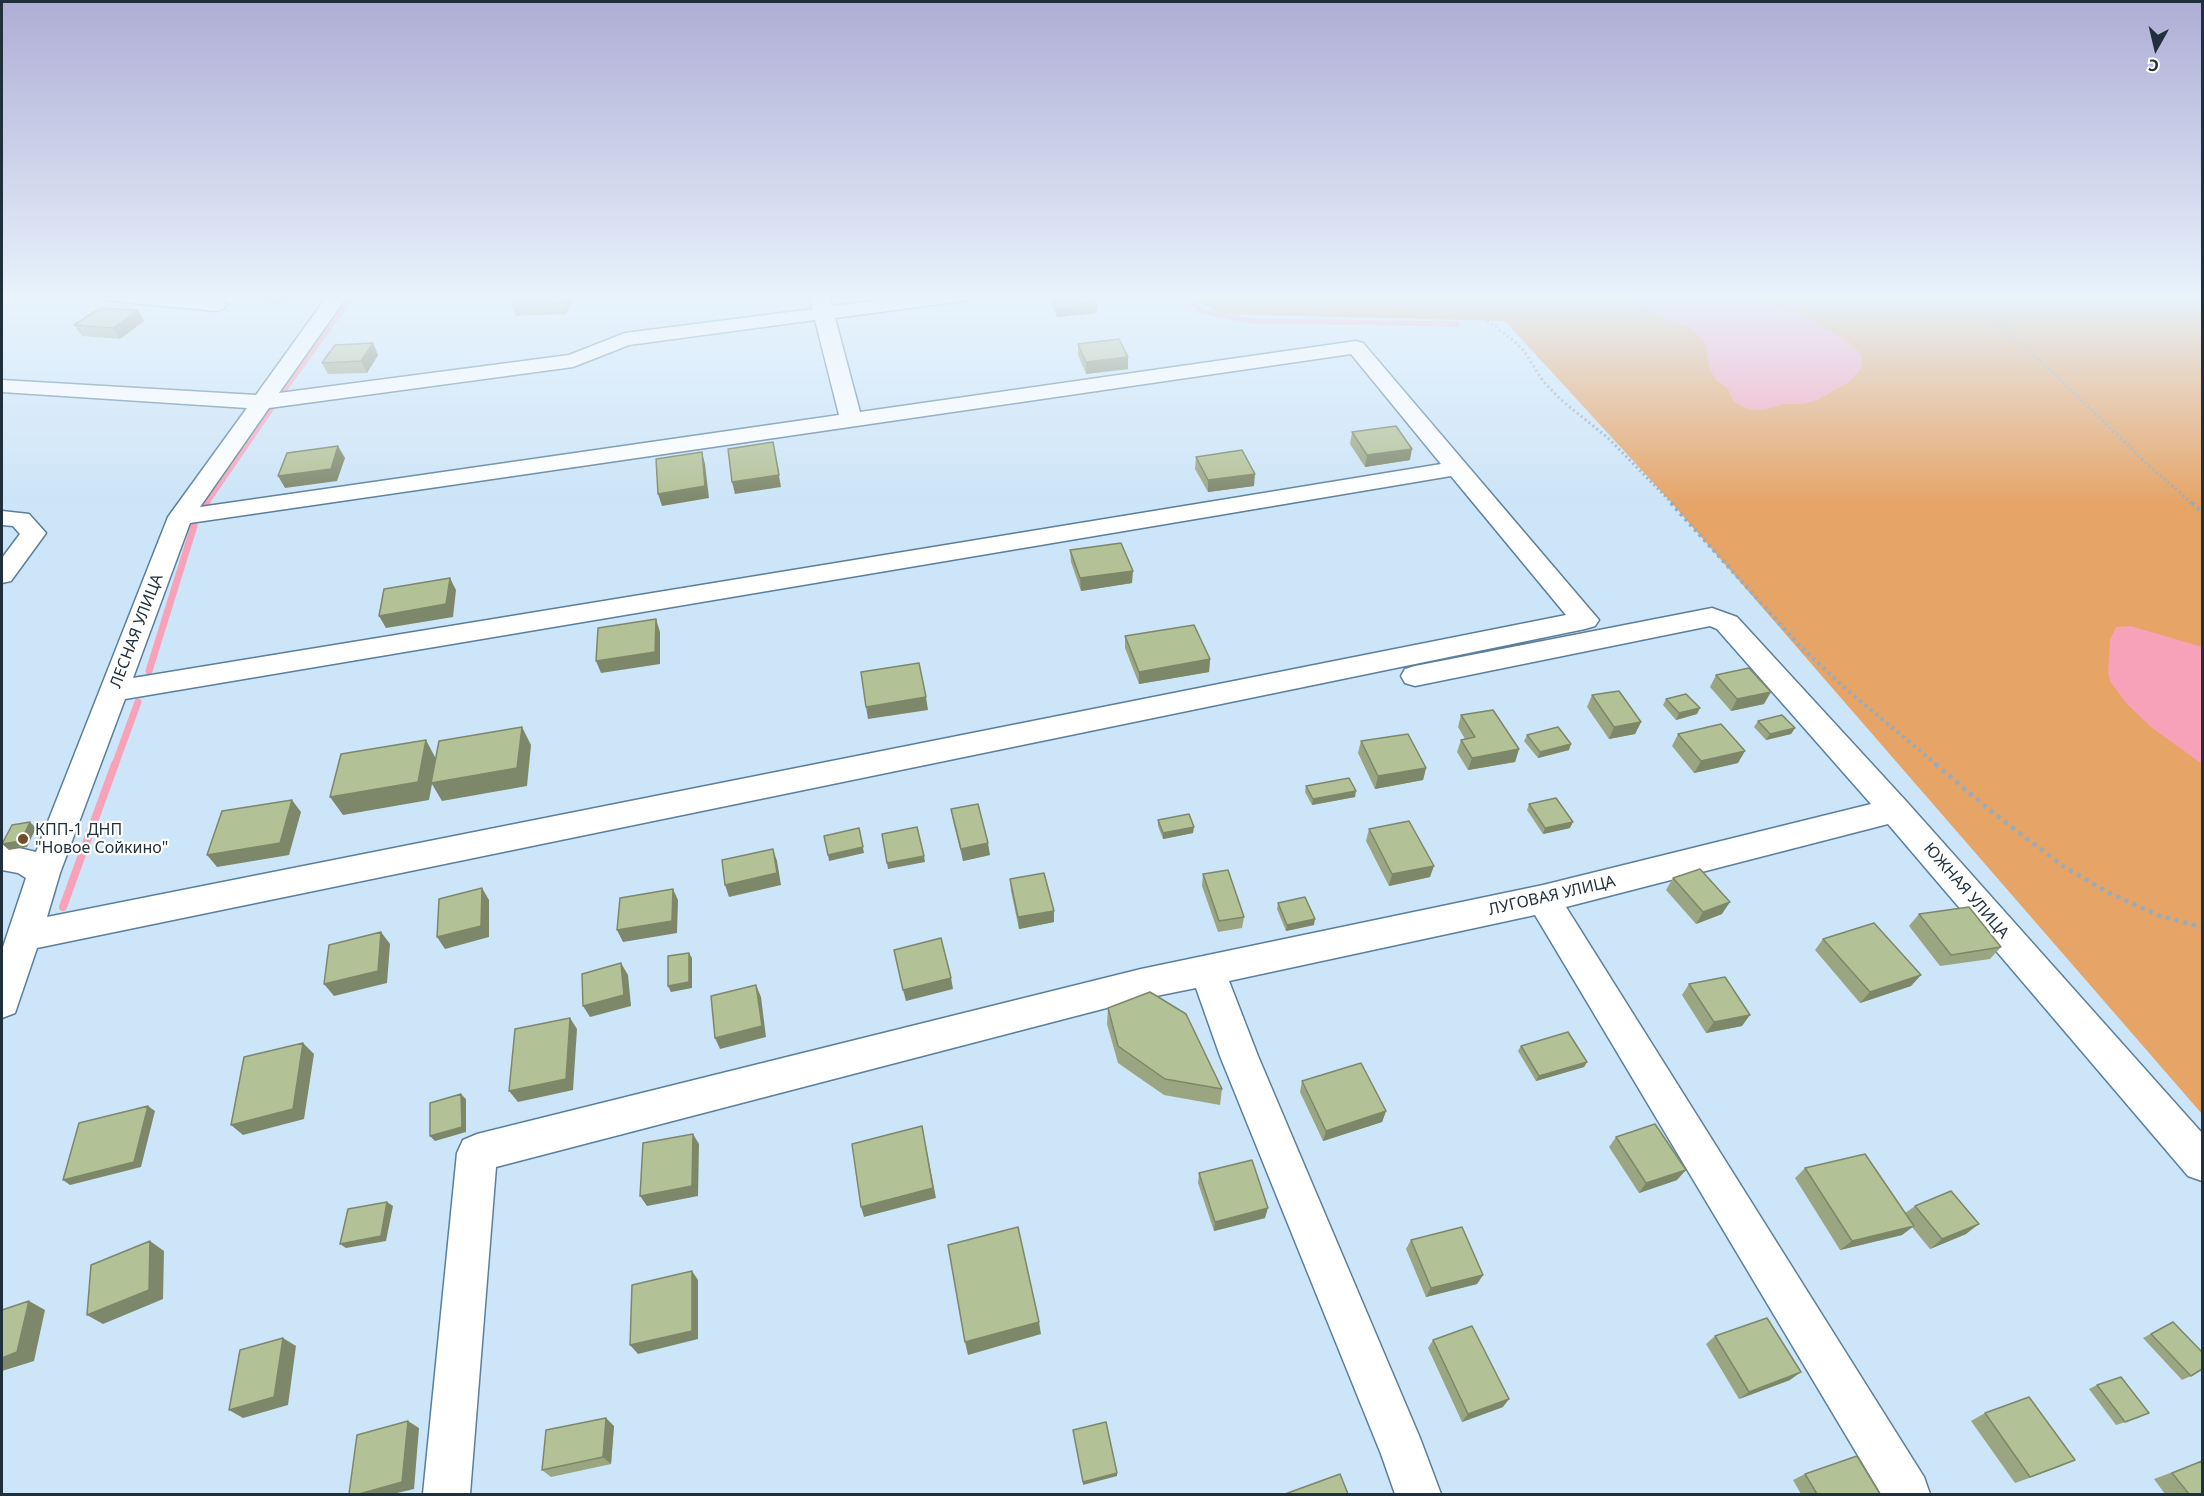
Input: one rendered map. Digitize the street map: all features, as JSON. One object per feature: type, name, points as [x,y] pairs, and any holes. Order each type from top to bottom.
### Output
[{"type":"street","name":"ЛЕСНАЯ УЛИЦА","points":[[2,1002],[44,873],[180,517],[288,365]]},
{"type":"street","points":[[2,386],[262,402],[551,365]]},
{"type":"street","points":[[836,365],[850,420]]},
{"type":"street","points":[[180,517],[1233,365]]},
{"type":"street","points":[[25,936],[1585,620],[1371,365]]},
{"type":"street","points":[[115,691],[1457,468]]},
{"type":"street","points":[[2,575],[33,533],[11,519]]},
{"type":"street","name":"ЮЖНАЯ УЛИЦА","points":[[1415,676],[1712,617],[1727,623],[1895,810],[2202,1162]]},
{"type":"street","name":"ЛУГОВАЯ УЛИЦА","points":[[446,1494],[477,1153],[1141,984],[1543,899],[1895,810]]},
{"type":"street","points":[[2,857],[26,862],[44,873]]},
{"type":"street","points":[[1543,899],[1906,1494]]},
{"type":"street","points":[[1206,971],[1419,1494]]},
{"type":"path","points":[[1531,365],[1560,399],[1608,438],[1667,498],[1800,646],[1873,712],[1996,815],[2063,866],[2109,893],[2160,916],[2202,927]]},
{"type":"path","points":[[2045,365],[2147,464],[2202,512]]},
{"type":"shaded area","points":[[1545,365],[2202,365],[2202,1114],[1670,501]]},
{"type":"shaded area","points":[[1709,365],[1862,365],[1848,383],[1817,400],[1804,404],[1783,404],[1764,410],[1750,410],[1734,402],[1728,389],[1716,380]]},
{"type":"shaded area","points":[[2131,626],[2202,647],[2202,764],[2151,727],[2127,704],[2111,683],[2108,673],[2110,640],[2116,627]]},
{"type":"building","points":[[1396,426],[1412,449],[1367,455],[1352,432]]},
{"type":"building","points":[[773,442],[779,475],[732,482],[728,449]]},
{"type":"building","points":[[338,446],[331,469],[278,476],[287,453]]},
{"type":"building","points":[[1242,450],[1255,474],[1208,480],[1196,457]]},
{"type":"building","points":[[702,452],[705,486],[658,494],[656,459]]},
{"type":"building","points":[[1121,543],[1133,571],[1080,578],[1070,550]]},
{"type":"building","points":[[450,578],[446,604],[379,616],[384,589]]},
{"type":"building","points":[[656,619],[655,652],[596,661],[598,628]]},
{"type":"building","points":[[1194,625],[1210,659],[1139,672],[1125,636]]},
{"type":"building","points":[[919,663],[926,697],[866,707],[861,672]]},
{"type":"building","points":[[1749,668],[1771,692],[1737,699],[1716,675]]},
{"type":"building","points":[[1619,691],[1641,722],[1614,727],[1592,695]]},
{"type":"building","points":[[1686,694],[1700,708],[1679,713],[1666,699]]},
{"type":"building","points":[[1493,710],[1519,749],[1472,758],[1461,740],[1475,737],[1461,715]]},
{"type":"building","points":[[1782,715],[1795,728],[1770,734],[1758,721]]},
{"type":"building","points":[[1721,724],[1745,751],[1701,761],[1678,734]]},
{"type":"building","points":[[522,727],[517,768],[431,783],[439,741]]},
{"type":"building","points":[[1558,727],[1571,744],[1540,752],[1527,735]]},
{"type":"building","points":[[1408,734],[1426,768],[1378,776],[1361,741]]},
{"type":"building","points":[[426,740],[418,782],[330,797],[341,754]]},
{"type":"building","points":[[1349,778],[1356,791],[1313,799],[1306,786]]},
{"type":"building","points":[[1556,798],[1573,822],[1545,828],[1529,804]]},
{"type":"building","points":[[292,800],[280,843],[207,855],[222,811]]},
{"type":"building","points":[[978,804],[988,843],[961,849],[951,809]]},
{"type":"building","points":[[1189,814],[1194,827],[1163,833],[1158,820]]},
{"type":"building","points":[[1409,821],[1434,866],[1392,874],[1369,829]]},
{"type":"building","points":[[30,822],[21,841],[2,844],[12,825]]},
{"type":"building","points":[[917,827],[924,856],[887,863],[882,834]]},
{"type":"building","points":[[859,828],[863,847],[828,855],[824,836]]},
{"type":"building","points":[[773,849],[777,873],[725,885],[722,860]]},
{"type":"building","points":[[1700,869],[1730,902],[1703,912],[1673,878]]},
{"type":"building","points":[[1228,870],[1244,917],[1219,921],[1203,874]]},
{"type":"building","points":[[1044,873],[1054,911],[1018,917],[1010,879]]},
{"type":"building","points":[[482,888],[481,926],[437,937],[439,899]]},
{"type":"building","points":[[673,889],[672,921],[617,930],[620,898]]},
{"type":"building","points":[[1305,897],[1315,919],[1287,925],[1278,903]]},
{"type":"building","points":[[1969,907],[2001,947],[1951,955],[1919,914]]},
{"type":"building","points":[[1874,923],[1921,975],[1870,992],[1823,939]]},
{"type":"building","points":[[381,932],[378,971],[324,984],[329,945]]},
{"type":"building","points":[[941,938],[951,978],[903,990],[894,950]]},
{"type":"building","points":[[689,953],[689,982],[668,986],[668,956]]},
{"type":"building","points":[[621,963],[624,995],[583,1006],[582,974]]},
{"type":"building","points":[[1725,977],[1750,1015],[1714,1022],[1689,984]]},
{"type":"building","points":[[756,985],[762,1026],[715,1038],[711,996]]},
{"type":"building","points":[[1150,992],[1186,1014],[1222,1089],[1165,1079],[1118,1046],[1108,1008]]},
{"type":"building","points":[[570,1018],[566,1079],[509,1091],[515,1029]]},
{"type":"building","points":[[1568,1032],[1587,1062],[1539,1076],[1521,1046]]},
{"type":"building","points":[[303,1043],[293,1109],[231,1125],[244,1057]]},
{"type":"building","points":[[1361,1063],[1386,1111],[1326,1131],[1302,1081]]},
{"type":"building","points":[[461,1094],[462,1127],[430,1136],[430,1103]]},
{"type":"building","points":[[148,1106],[134,1162],[63,1180],[79,1123]]},
{"type":"building","points":[[1655,1124],[1686,1170],[1646,1183],[1616,1137]]},
{"type":"building","points":[[922,1126],[933,1188],[861,1207],[852,1144]]},
{"type":"building","points":[[693,1134],[692,1186],[640,1196],[643,1143]]},
{"type":"building","points":[[1865,1154],[1914,1226],[1852,1241],[1805,1168]]},
{"type":"building","points":[[1252,1160],[1268,1208],[1215,1222],[1199,1173]]},
{"type":"building","points":[[1951,1191],[1979,1224],[1942,1239],[1915,1206]]},
{"type":"building","points":[[387,1202],[381,1236],[340,1244],[348,1209]]},
{"type":"building","points":[[1018,1227],[1039,1322],[965,1342],[948,1245]]},
{"type":"building","points":[[1462,1227],[1483,1275],[1431,1288],[1411,1240]]},
{"type":"building","points":[[150,1241],[149,1290],[87,1315],[91,1265]]},
{"type":"building","points":[[692,1271],[692,1331],[630,1345],[632,1285]]},
{"type":"building","points":[[29,1301],[17,1352],[2,1358],[2,1310]]},
{"type":"building","points":[[1767,1318],[1801,1372],[1749,1392],[1715,1336]]},
{"type":"building","points":[[2173,1322],[2202,1352],[2202,1369],[2191,1376],[2151,1334]]},
{"type":"building","points":[[1472,1326],[1509,1399],[1468,1414],[1433,1340]]},
{"type":"building","points":[[283,1338],[274,1397],[229,1410],[240,1350]]},
{"type":"building","points":[[2121,1377],[2149,1413],[2125,1422],[2097,1385]]},
{"type":"building","points":[[2029,1397],[2075,1460],[2030,1477],[1985,1413]]},
{"type":"building","points":[[606,1418],[603,1457],[542,1470],[546,1430]]},
{"type":"building","points":[[408,1421],[402,1482],[359,1494],[349,1494],[357,1435]]},
{"type":"building","points":[[1106,1422],[1117,1473],[1083,1482],[1073,1430]]},
{"type":"building","points":[[1857,1456],[1880,1494],[1817,1494],[1805,1474]]},
{"type":"building","points":[[2202,1461],[2202,1494],[2189,1494],[2172,1473]]},
{"type":"building","points":[[1340,1474],[1348,1494],[1285,1494]]},
{"type":"waterway","points":[[283,392],[303,365]]},
{"type":"waterway","points":[[206,504],[272,408]]},
{"type":"waterway","points":[[203,509],[207,503]]},
{"type":"waterway","points":[[149,671],[194,526]]},
{"type":"waterway","points":[[115,765],[138,702]]},
{"type":"waterway","points":[[63,907],[115,764]]},
{"type":"place","name":"КПП-1 ДНП \"Новое Сойкино\"","points":[[23,839]]}]
